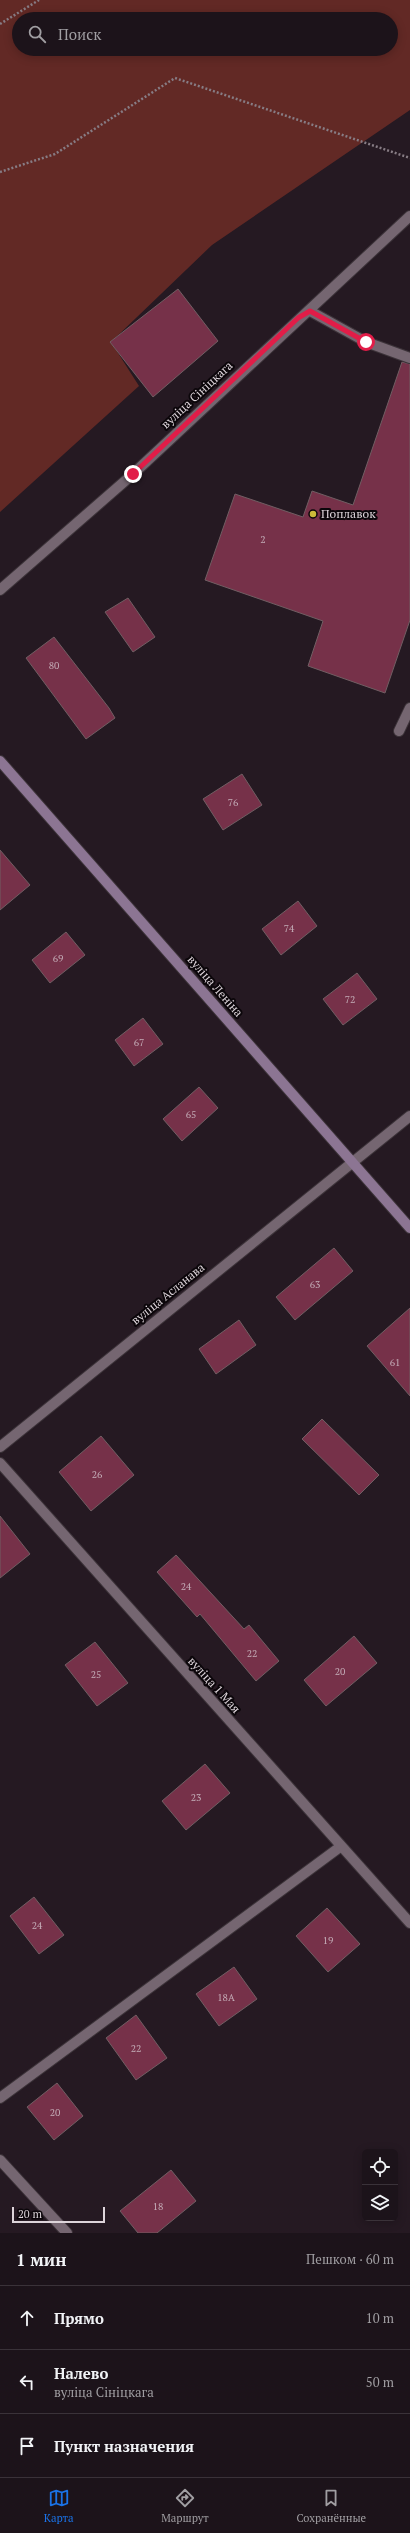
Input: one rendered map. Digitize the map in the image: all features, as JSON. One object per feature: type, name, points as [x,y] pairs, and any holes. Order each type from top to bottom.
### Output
[{"type":"main road","name":"вуліца Леніна","points":[[0,761],[410,1228]]},
{"type":"street","name":"вуліца Сініцкага","points":[[0,590],[133,474],[298,318],[310,311],[410,216]]},
{"type":"street","points":[[310,311],[366,342],[410,358]]},
{"type":"street","points":[[400,731],[410,708]]},
{"type":"street","name":"вуліца Асланава","points":[[0,1447],[410,1116]]},
{"type":"street","name":"вуліца 1 Мая","points":[[0,1463],[340,1847],[410,1923]]},
{"type":"street","points":[[0,2098],[340,1847]]},
{"type":"street","points":[[0,2160],[67,2233]]},
{"type":"path","points":[[20,12],[40,0]]},
{"type":"path","points":[[0,24],[12,17]]},
{"type":"path","points":[[0,172],[55,154],[175,78],[410,158]]},
{"type":"shaded area","points":[[0,0],[410,0],[410,110],[212,245],[111,342],[139,386],[0,512]]},
{"type":"building","points":[[178,289],[218,341],[153,397],[110,342]]},
{"type":"building","points":[[402,362],[410,364],[410,620],[385,693],[308,666],[323,621],[205,580],[235,494],[303,517],[312,491],[353,505]]},
{"type":"building","points":[[128,598],[155,637],[133,652],[105,612]]},
{"type":"building","points":[[54,637],[109,708],[115,718],[86,739],[26,658]]},
{"type":"building","points":[[242,774],[262,805],[223,830],[203,799]]},
{"type":"building","points":[[0,850],[30,885],[0,910]]},
{"type":"building","points":[[298,901],[317,926],[281,955],[262,929]]},
{"type":"building","points":[[66,932],[85,955],[50,983],[32,960]]},
{"type":"building","points":[[357,973],[377,999],[343,1025],[323,999]]},
{"type":"building","points":[[143,1018],[163,1044],[134,1066],[115,1040]]},
{"type":"building","points":[[199,1087],[218,1108],[182,1141],[163,1119]]},
{"type":"building","points":[[334,1248],[353,1271],[295,1320],[276,1297]]},
{"type":"building","points":[[410,1308],[410,1396],[367,1346]]},
{"type":"building","points":[[239,1320],[256,1345],[216,1374],[199,1349]]},
{"type":"building","points":[[322,1419],[379,1475],[359,1495],[302,1439]]},
{"type":"building","points":[[101,1436],[134,1475],[91,1511],[59,1472]]},
{"type":"building","points":[[0,1516],[30,1554],[0,1578]]},
{"type":"building","points":[[176,1555],[244,1629],[249,1625],[279,1661],[256,1681],[200,1614],[197,1617],[157,1572]]},
{"type":"building","points":[[354,1636],[377,1663],[326,1706],[304,1680]]},
{"type":"building","points":[[95,1642],[128,1683],[97,1706],[65,1665]]},
{"type":"building","points":[[205,1764],[230,1793],[186,1830],[162,1801]]},
{"type":"building","points":[[34,1897],[64,1935],[39,1954],[10,1916]]},
{"type":"building","points":[[327,1908],[360,1944],[328,1972],[296,1936]]},
{"type":"building","points":[[234,1967],[257,1999],[219,2026],[196,1994]]},
{"type":"building","points":[[136,2015],[167,2058],[136,2080],[106,2038]]},
{"type":"building","points":[[57,2083],[83,2116],[54,2140],[27,2107]]},
{"type":"building","points":[[171,2170],[196,2201],[157,2233],[138,2233],[120,2211]]},
{"type":"place","name":"Поплавок","points":[[313,514]]},
{"type":"route","points":[[133,474],[298,318],[310,311],[366,342]]}]
